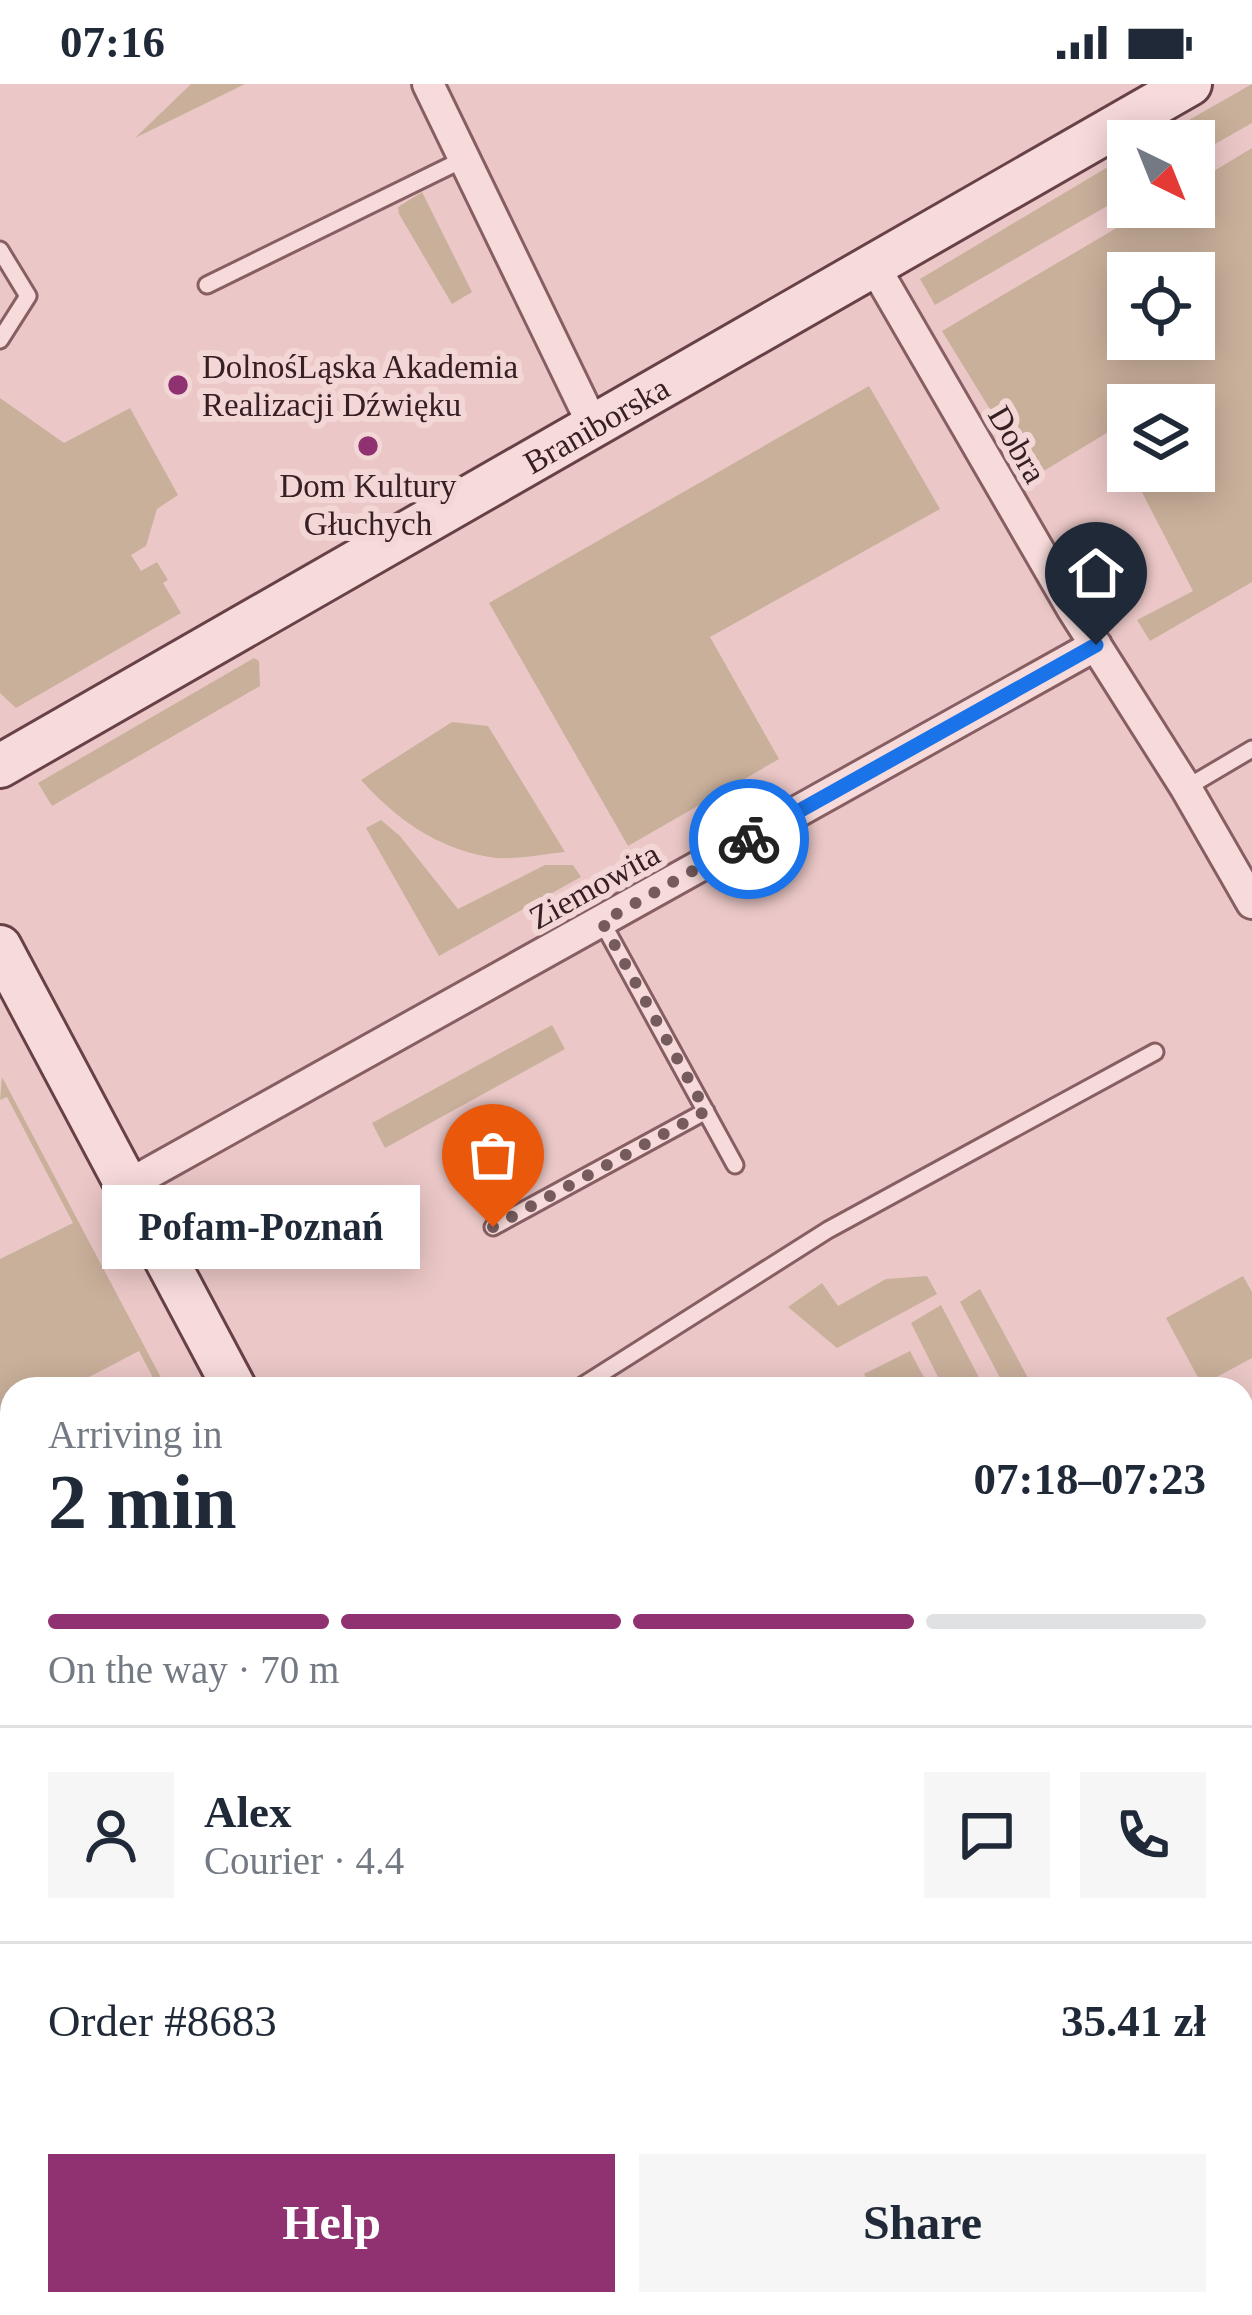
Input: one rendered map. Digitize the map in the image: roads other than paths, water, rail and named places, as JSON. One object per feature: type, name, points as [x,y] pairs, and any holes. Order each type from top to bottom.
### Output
[{"type":"street","points":[[428,84],[594,428]]},
{"type":"street","name":"Braniborska","points":[[0,766],[1190,84]]},
{"type":"street","name":"Dobra","points":[[874,266],[1252,903]]},
{"type":"street","name":"Ziemowita","points":[[126,1186],[1096,645]]},
{"type":"street","points":[[0,947],[229,1377]]},
{"type":"lane","points":[[207,285],[464,159]]},
{"type":"lane","points":[[0,250],[28,296],[0,340]]},
{"type":"lane","points":[[1186,788],[1252,749]]},
{"type":"lane","points":[[602,922],[735,1165]]},
{"type":"lane","points":[[596,1377],[828,1230],[1155,1052]]},
{"type":"lane","points":[[493,1227],[706,1111]]},
{"type":"place","name":"DolnośLąska Akademia Realizacji Dźwięku","points":[[178,385]]},
{"type":"place","name":"Dom Kultury Głuchych","points":[[368,446]]},
{"type":"place","name":"Pofam-Poznań","points":[[493,1227]]}]
